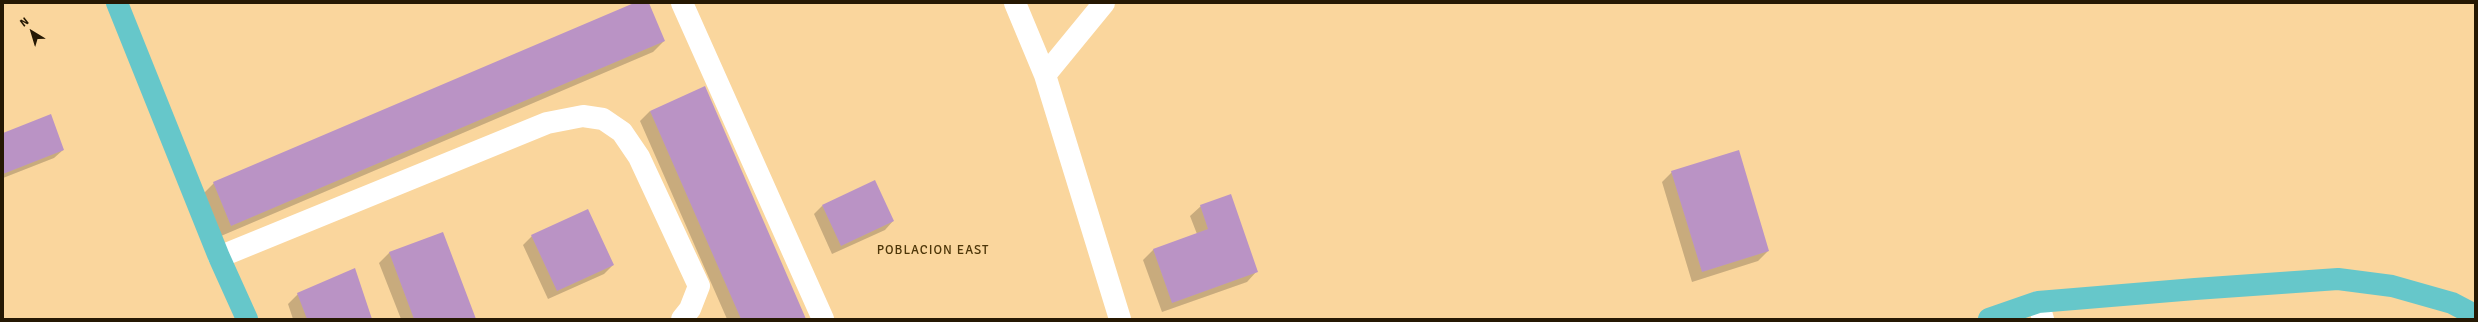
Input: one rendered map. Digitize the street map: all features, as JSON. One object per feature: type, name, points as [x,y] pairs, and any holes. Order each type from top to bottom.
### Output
[{"type":"main road","points":[[116,3],[219,257],[247,319]]},
{"type":"main road","points":[[1989,319],[2195,288],[2338,279],[2392,286],[2452,303],[2475,315]]},
{"type":"street","points":[[682,3],[823,319]]},
{"type":"street","points":[[1015,3],[1045,75],[1120,319]]},
{"type":"street","points":[[1045,75],[1104,3]]},
{"type":"street","points":[[219,257],[547,123],[583,116],[603,119],[622,132],[639,157],[699,286],[690,309],[682,319]]},
{"type":"building","points":[[634,3],[649,3],[665,41],[231,226],[213,182]]},
{"type":"building","points":[[705,86],[806,319],[741,319],[650,111]]},
{"type":"building","points":[[51,114],[64,150],[3,174],[3,133]]},
{"type":"building","points":[[1739,150],[1769,251],[1702,272],[1671,171]]},
{"type":"building","points":[[875,180],[894,221],[841,246],[822,205]]},
{"type":"building","points":[[1231,194],[1258,272],[1172,303],[1153,249],[1208,229],[1200,205]]},
{"type":"building","points":[[588,209],[614,265],[557,291],[531,235]]},
{"type":"building","points":[[443,232],[476,319],[414,319],[389,252]]},
{"type":"building","points":[[355,268],[372,319],[307,319],[297,293]]},
{"type":"district","name":"POBLACION EAST","points":[[933,251]]}]
